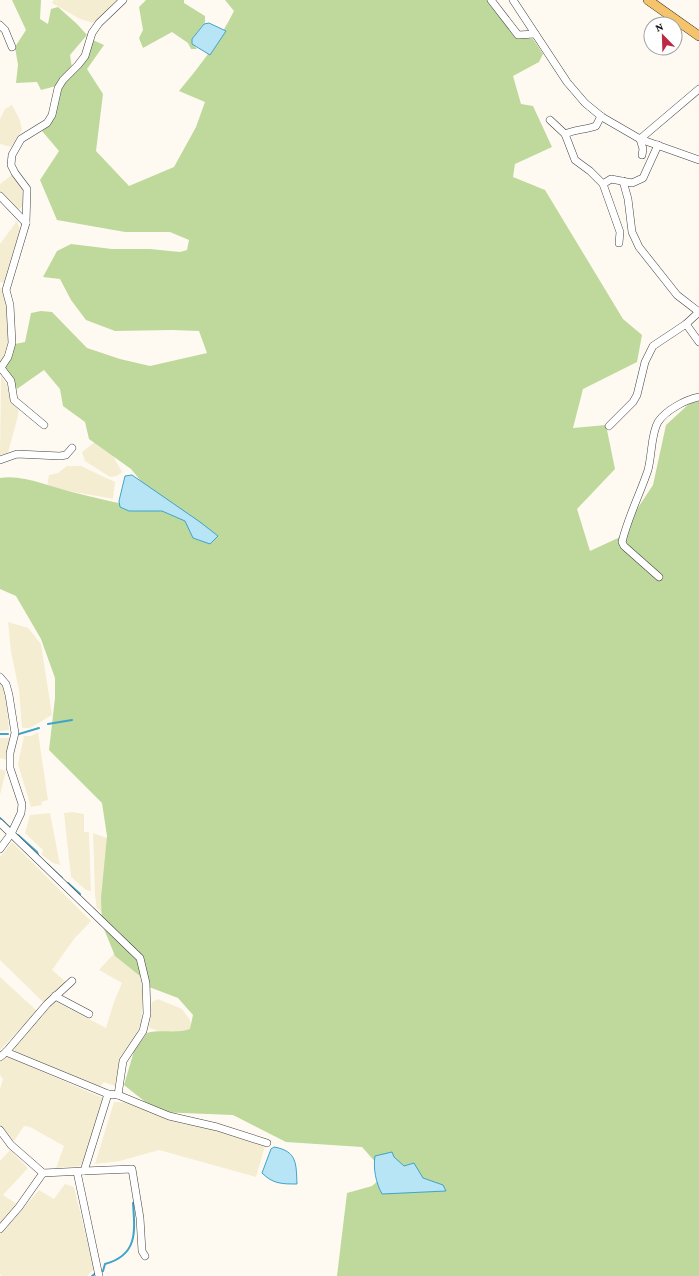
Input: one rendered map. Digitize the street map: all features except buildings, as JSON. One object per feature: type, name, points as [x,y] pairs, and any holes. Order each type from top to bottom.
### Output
[{"type":"main road","points":[[648,0],[699,36]]},
{"type":"street","points":[[44,425],[14,400],[11,381],[1,368],[8,357],[12,343],[10,305],[6,290],[26,223],[27,189],[15,173],[12,165],[15,146],[21,139],[48,123],[52,115],[62,80],[85,56],[92,33],[99,23],[123,0]]},
{"type":"street","points":[[491,0],[518,35],[535,34]]},
{"type":"street","points":[[514,0],[567,82],[585,103],[601,116],[640,139],[699,160]]},
{"type":"street","points":[[0,24],[5,30],[12,47]]},
{"type":"street","points":[[640,139],[699,89]]},
{"type":"street","points":[[565,134],[577,129],[596,126],[601,116]]},
{"type":"street","points":[[550,120],[565,134],[575,160],[590,171],[603,184],[620,232],[619,243]]},
{"type":"street","points":[[640,139],[643,149],[642,155]]},
{"type":"street","points":[[603,184],[611,179],[632,183],[643,178],[658,145]]},
{"type":"street","points":[[610,426],[633,402],[637,395],[645,362],[653,346],[686,324],[699,312],[677,295],[640,247],[632,232],[628,199],[623,181]]},
{"type":"street","points":[[0,196],[26,223]]},
{"type":"street","points":[[686,324],[699,342]]},
{"type":"street","points":[[659,577],[624,546],[622,542],[648,469],[655,429],[659,420],[679,404],[699,397]]},
{"type":"street","points":[[0,460],[17,454],[60,456],[66,455],[72,448]]},
{"type":"street","points":[[0,677],[6,684],[9,695],[14,733],[10,753],[10,768],[22,804],[21,813],[11,834],[0,849]]},
{"type":"street","points":[[0,823],[140,958],[146,983],[147,1014],[143,1031],[123,1061],[118,1095]]},
{"type":"street","points":[[72,981],[56,996],[3,1055],[108,1094],[118,1095],[169,1116],[217,1127],[267,1144]]},
{"type":"street","points":[[56,996],[89,1014]]},
{"type":"street","points":[[99,1276],[80,1171],[108,1094]]},
{"type":"street","points":[[0,1130],[11,1145],[43,1173],[132,1169],[140,1218],[142,1251],[145,1256]]},
{"type":"street","points":[[0,1229],[19,1207],[43,1173]]},
{"type":"shaded area","points":[[54,0],[118,0],[94,23],[80,19],[52,3]]},
{"type":"shaded area","points":[[12,105],[20,120],[22,130],[11,147],[0,144],[0,119],[5,109]]},
{"type":"shaded area","points":[[13,174],[25,191],[23,206],[18,210],[0,191],[0,184]]},
{"type":"shaded area","points":[[17,221],[20,230],[5,283],[0,282],[0,244]]},
{"type":"shaded area","points":[[0,288],[3,289],[8,313],[8,342],[4,356],[0,362]]},
{"type":"shaded area","points":[[1,376],[7,385],[10,399],[18,406],[18,416],[7,456],[0,457]]},
{"type":"shaded area","points":[[95,442],[111,452],[122,472],[117,476],[110,477],[85,461],[82,452]]},
{"type":"shaded area","points":[[67,466],[81,466],[115,482],[113,499],[47,487],[49,475],[58,473]]},
{"type":"shaded area","points":[[8,622],[28,628],[41,644],[52,715],[30,728],[22,728],[19,690],[11,652]]},
{"type":"shaded area","points":[[0,683],[3,687],[6,699],[9,730],[0,731]]},
{"type":"shaded area","points":[[38,732],[48,800],[41,802],[42,805],[31,807],[18,764],[24,736],[31,736]]},
{"type":"shaded area","points":[[0,738],[10,738],[7,760],[0,758]]},
{"type":"shaded area","points":[[0,769],[6,771],[0,795]]},
{"type":"shaded area","points":[[73,812],[84,814],[84,832],[89,832],[91,891],[86,890],[71,877],[64,813]]},
{"type":"shaded area","points":[[50,813],[60,865],[53,863],[42,855],[43,850],[25,833],[30,815]]},
{"type":"shaded area","points":[[93,833],[129,846],[134,941],[97,908],[95,896]]},
{"type":"shaded area","points":[[12,842],[91,921],[74,939],[52,970],[67,983],[43,1002],[0,960],[0,857]]},
{"type":"shaded area","points":[[122,945],[138,960],[143,994],[141,1023],[134,1040],[123,1054],[115,1086],[104,1082],[100,1087],[15,1052],[14,1049],[55,1001],[106,1028],[122,983],[99,970]]},
{"type":"shaded area","points":[[0,977],[37,1011],[0,1050]]},
{"type":"shaded area","points":[[158,999],[182,1009],[190,1020],[192,1030],[166,1033],[149,1028],[152,1002]]},
{"type":"shaded area","points":[[6,1056],[103,1098],[83,1162],[80,1166],[56,1168],[64,1146],[30,1127],[24,1126],[14,1141],[0,1125],[0,1089],[3,1079],[0,1075],[0,1061]]},
{"type":"shaded area","points":[[114,1102],[136,1103],[180,1123],[224,1131],[265,1146],[256,1177],[159,1150],[120,1161],[95,1164]]},
{"type":"shaded area","points":[[10,1150],[28,1168],[3,1195],[17,1204],[0,1223],[0,1161]]},
{"type":"shaded area","points":[[65,1184],[74,1187],[94,1269],[87,1276],[2,1276],[0,1274],[0,1235],[39,1190],[54,1199]]},
{"type":"green space","points":[[12,0],[41,0],[40,19],[48,24],[51,9],[58,7],[87,35],[70,55],[72,68],[56,86],[41,90],[37,82],[16,83],[18,65],[15,47],[26,30]]},
{"type":"green space","points":[[146,0],[184,0],[184,3],[205,16],[205,22],[192,39],[193,44],[197,49],[191,49],[188,43],[172,32],[143,48],[139,38],[143,30],[139,7]]},
{"type":"green space","points":[[225,0],[487,0],[516,37],[533,39],[543,54],[539,62],[513,76],[521,104],[533,106],[552,147],[515,164],[513,177],[545,190],[623,319],[642,335],[637,362],[583,389],[573,428],[606,425],[615,469],[577,509],[590,551],[618,538],[653,485],[666,425],[690,403],[699,401],[699,1276],[337,1276],[347,1193],[372,1186],[386,1174],[362,1147],[286,1142],[233,1115],[158,1112],[124,1085],[134,1051],[147,1033],[190,1029],[193,1015],[178,998],[149,987],[140,976],[115,956],[102,924],[101,898],[107,836],[102,803],[49,750],[55,698],[55,678],[41,639],[16,596],[0,589],[0,478],[9,477],[27,479],[92,497],[153,509],[155,498],[131,469],[89,439],[85,422],[63,406],[60,389],[44,370],[17,389],[4,368],[15,344],[25,342],[31,313],[41,311],[52,312],[87,348],[120,359],[150,366],[207,353],[199,331],[115,331],[86,320],[71,300],[60,279],[43,277],[57,251],[71,244],[112,249],[150,249],[180,252],[187,250],[189,240],[170,232],[125,232],[57,220],[40,180],[59,151],[42,131],[53,120],[64,81],[93,40],[104,45],[87,69],[103,94],[96,151],[129,186],[174,167],[196,127],[205,102],[179,91],[209,53],[234,11]]},
{"type":"water","points":[[209,23],[226,31],[210,55],[192,44],[192,39],[204,24]]},
{"type":"water","points":[[132,475],[218,536],[210,544],[193,538],[185,521],[162,511],[129,511],[120,507],[119,501],[125,476]]},
{"type":"water","points":[[274,1147],[282,1149],[292,1155],[296,1165],[297,1184],[278,1183],[266,1177],[262,1173],[271,1149]]},
{"type":"water","points":[[392,1152],[394,1157],[404,1166],[414,1163],[423,1178],[443,1185],[446,1191],[382,1194],[378,1185],[374,1166],[375,1156]]},
{"type":"waterway","points":[[48,724],[72,720]]},
{"type":"waterway","points":[[19,734],[39,728]]},
{"type":"waterway","points":[[0,734],[8,734]]},
{"type":"waterway","points":[[0,818],[9,827]]},
{"type":"waterway","points":[[18,835],[37,852],[39,857]]},
{"type":"waterway","points":[[47,864],[62,878]]},
{"type":"waterway","points":[[68,883],[80,894]]},
{"type":"waterway","points":[[100,1272],[103,1271],[105,1264],[124,1255],[129,1248],[134,1233],[133,1203]]},
{"type":"waterway","points":[[92,1276],[96,1273]]}]
